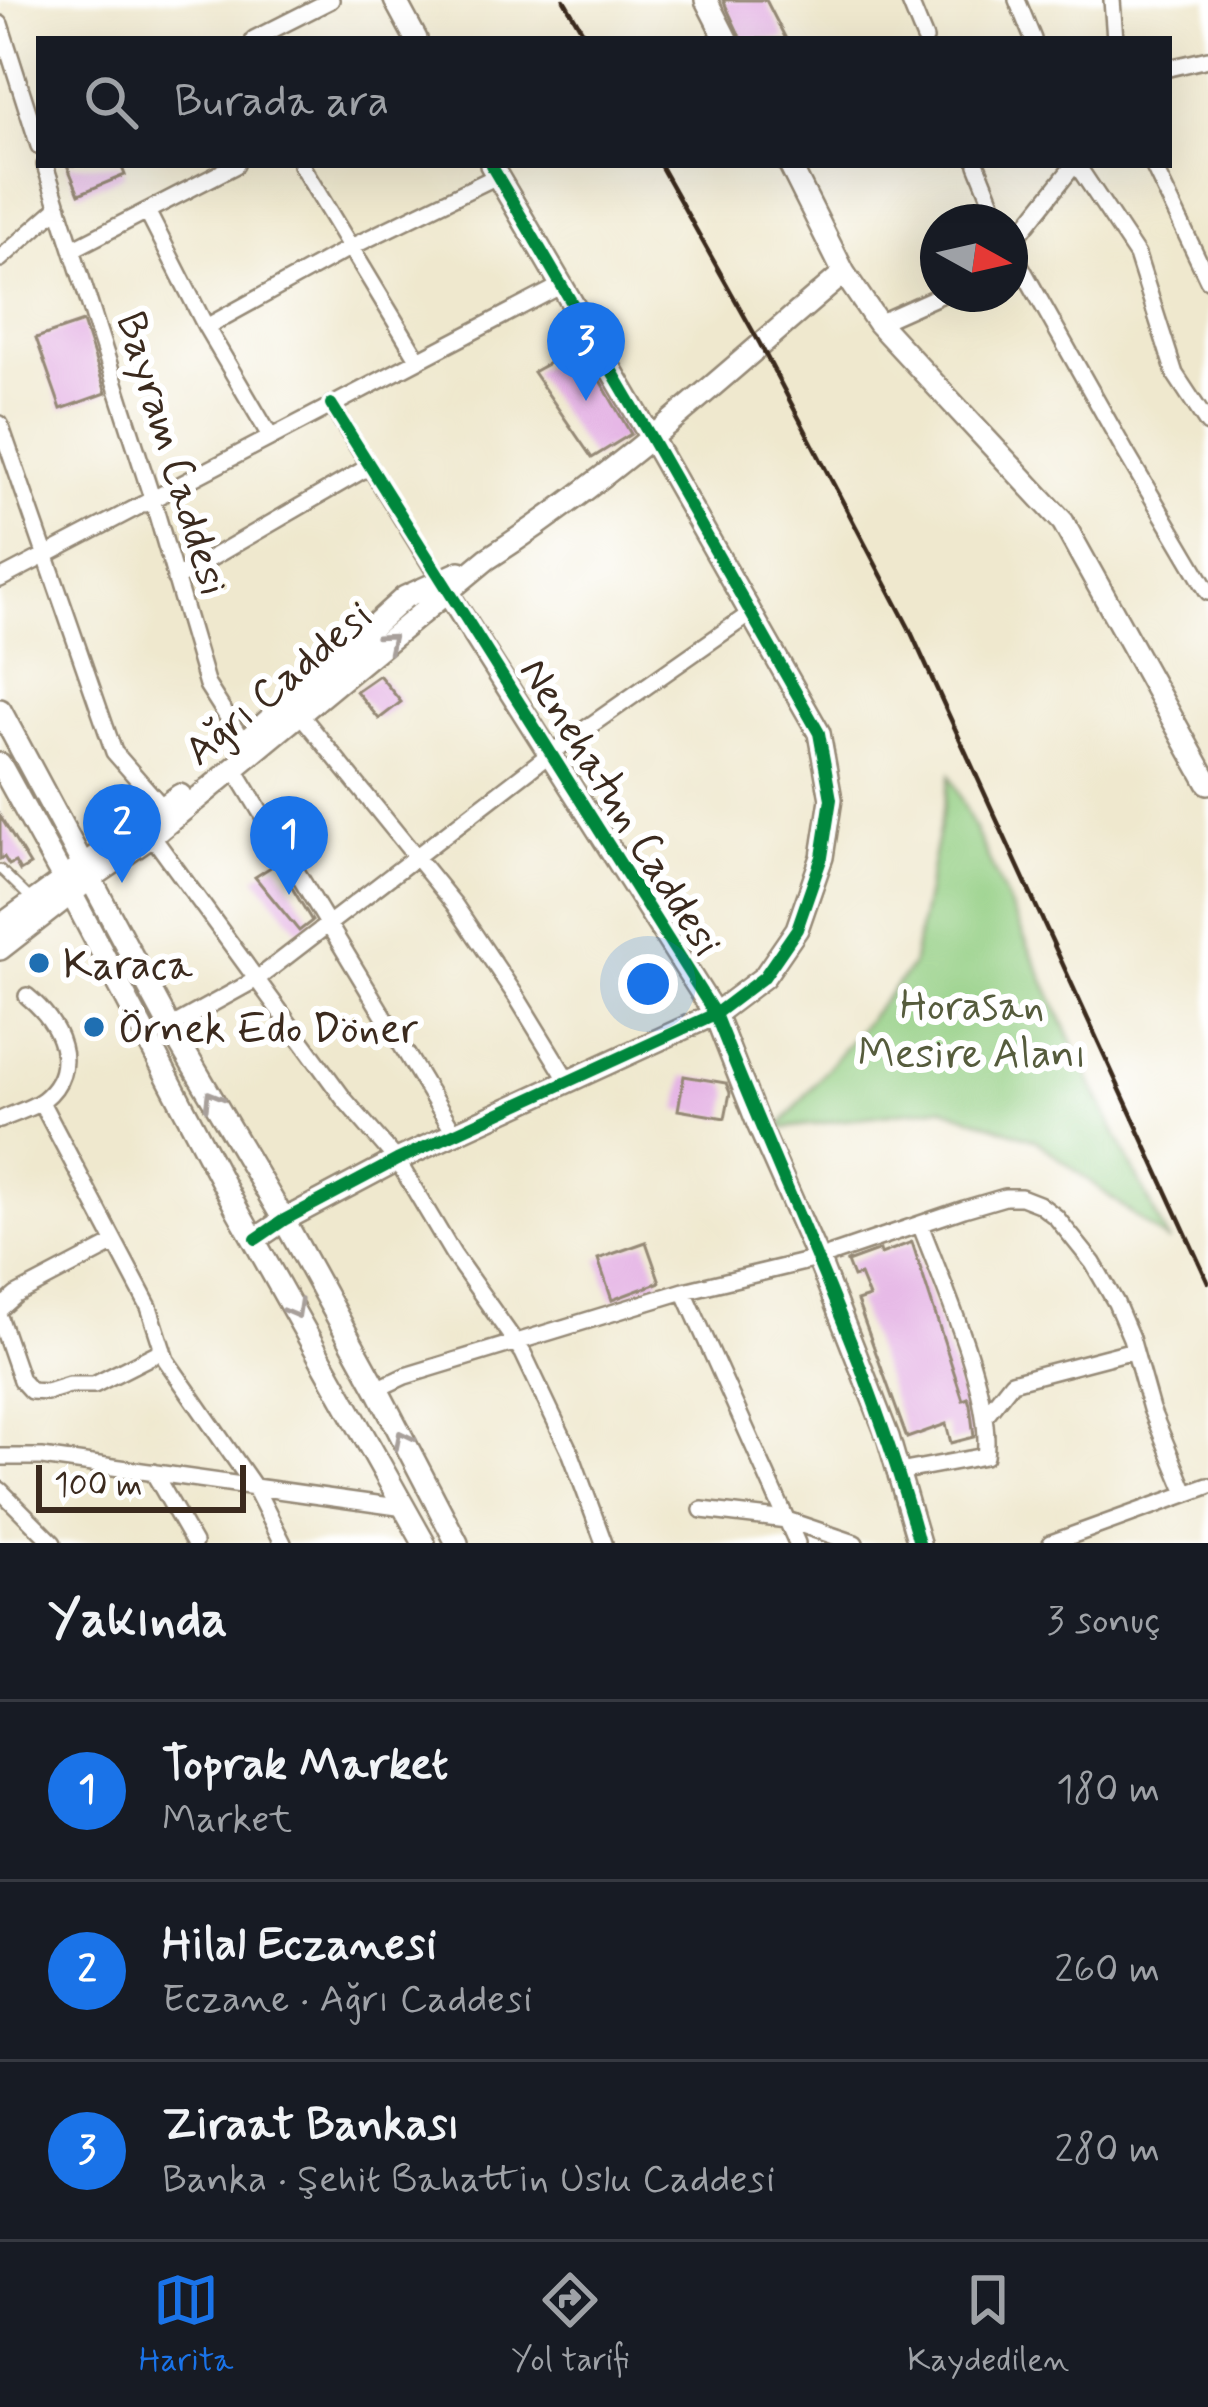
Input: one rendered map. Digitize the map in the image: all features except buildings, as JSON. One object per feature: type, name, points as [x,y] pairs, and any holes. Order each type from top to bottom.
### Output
[{"type":"main road","points":[[395,0],[414,36]]},
{"type":"main road","points":[[706,0],[724,36]]},
{"type":"main road","points":[[792,168],[844,273],[878,323],[1063,522],[1208,783]]},
{"type":"main road","points":[[256,1240],[284,1220],[398,1160],[715,1014],[764,976],[797,929],[822,856],[830,799],[819,734],[494,171]]},
{"type":"main road","name":"Ağrı Caddesi","points":[[0,949],[67,886],[163,808],[300,714],[444,586],[532,530],[844,273]]},
{"type":"main road","name":"Ağrı Caddesi","points":[[87,871],[152,836],[405,596],[444,586]]},
{"type":"main road","name":"Nenehatun Caddesi","points":[[444,586],[715,1014],[818,1259],[899,1472],[919,1543]]},
{"type":"main road","points":[[0,710],[170,1028],[377,1389],[457,1543]]},
{"type":"main road","points":[[0,764],[236,1208],[424,1543]]},
{"type":"main road","name":"Ağrı Caddesi","points":[[0,926],[33,901],[67,886]]},
{"type":"street","points":[[260,36],[331,0]]},
{"type":"street","points":[[909,0],[924,36]]},
{"type":"street","points":[[1017,0],[1032,36]]},
{"type":"street","points":[[1112,0],[1115,36]]},
{"type":"street","points":[[0,24],[36,137]]},
{"type":"street","points":[[1172,67],[1208,59]]},
{"type":"street","name":"Bayram Caddesi","points":[[46,168],[207,685],[328,924],[455,1134]]},
{"type":"street","points":[[73,249],[230,168]]},
{"type":"street","points":[[304,168],[418,359]]},
{"type":"street","points":[[977,168],[992,204]]},
{"type":"street","points":[[1028,232],[1073,168]]},
{"type":"street","points":[[1077,168],[1138,255],[1175,374],[1208,424]]},
{"type":"street","points":[[1155,168],[1208,280]]},
{"type":"street","points":[[206,327],[494,171]]},
{"type":"street","points":[[0,259],[59,207]]},
{"type":"street","points":[[147,211],[206,327],[270,436]]},
{"type":"street","points":[[1028,283],[1208,592]]},
{"type":"street","points":[[0,579],[562,285]]},
{"type":"street","points":[[878,323],[920,305]]},
{"type":"street","points":[[331,404],[444,586]]},
{"type":"street","points":[[0,424],[115,752],[163,808]]},
{"type":"street","points":[[175,579],[370,466]]},
{"type":"street","points":[[170,1028],[256,979],[551,752],[751,614]]},
{"type":"street","points":[[300,714],[454,904],[568,1082]]},
{"type":"street","points":[[152,836],[344,1099],[398,1160],[453,1255],[516,1343],[571,1454],[604,1543]]},
{"type":"street","points":[[0,1120],[41,1102],[61,1082],[64,1057],[59,1035],[46,1012],[27,996]]},
{"type":"street","points":[[41,1102],[149,1307],[163,1350],[189,1396],[255,1488],[283,1543]]},
{"type":"street","points":[[377,1389],[405,1376],[684,1291],[818,1259],[1006,1197],[1022,1197],[1056,1217],[1093,1263],[1116,1303],[1186,1493]]},
{"type":"street","points":[[899,1472],[986,1456],[986,1416],[920,1224]]},
{"type":"street","points":[[0,1309],[16,1295],[115,1243]]},
{"type":"street","points":[[684,1291],[797,1543]]},
{"type":"street","points":[[0,1319],[21,1380],[31,1391],[94,1385],[163,1350]]},
{"type":"street","points":[[986,1416],[1012,1382],[1134,1350]]},
{"type":"street","points":[[0,1457],[42,1457],[406,1508]]},
{"type":"street","points":[[153,1472],[194,1543]]},
{"type":"street","points":[[1052,1543],[1208,1486]]},
{"type":"street","points":[[0,1490],[53,1543]]},
{"type":"street","points":[[702,1510],[787,1520],[855,1543]]},
{"type":"lane","points":[[0,869],[33,901]]},
{"type":"green space","name":"Horasan Mesire Alanı","points":[[950,775],[1169,1242],[1036,1140],[941,1107],[778,1129],[912,966]]},
{"type":"railway","points":[[564,0],[585,36]]},
{"type":"railway","points":[[662,168],[909,628],[1208,1282]]},
{"type":"cycle path","points":[[256,1239],[397,1160],[715,1014],[764,977],[797,929],[822,857],[831,799],[819,733],[493,168]]},
{"type":"cycle path","points":[[331,404],[715,1014],[851,1342],[919,1543]]},
{"type":"place","name":"Ziraat Bankası","points":[[586,401]]},
{"type":"place","name":"Hilal Eczanesi","points":[[122,883]]},
{"type":"place","name":"Toprak Market","points":[[289,895]]},
{"type":"place","name":"Karaca","points":[[39,963]]},
{"type":"place","name":"Örnek Edo Döner","points":[[94,1027]]}]
